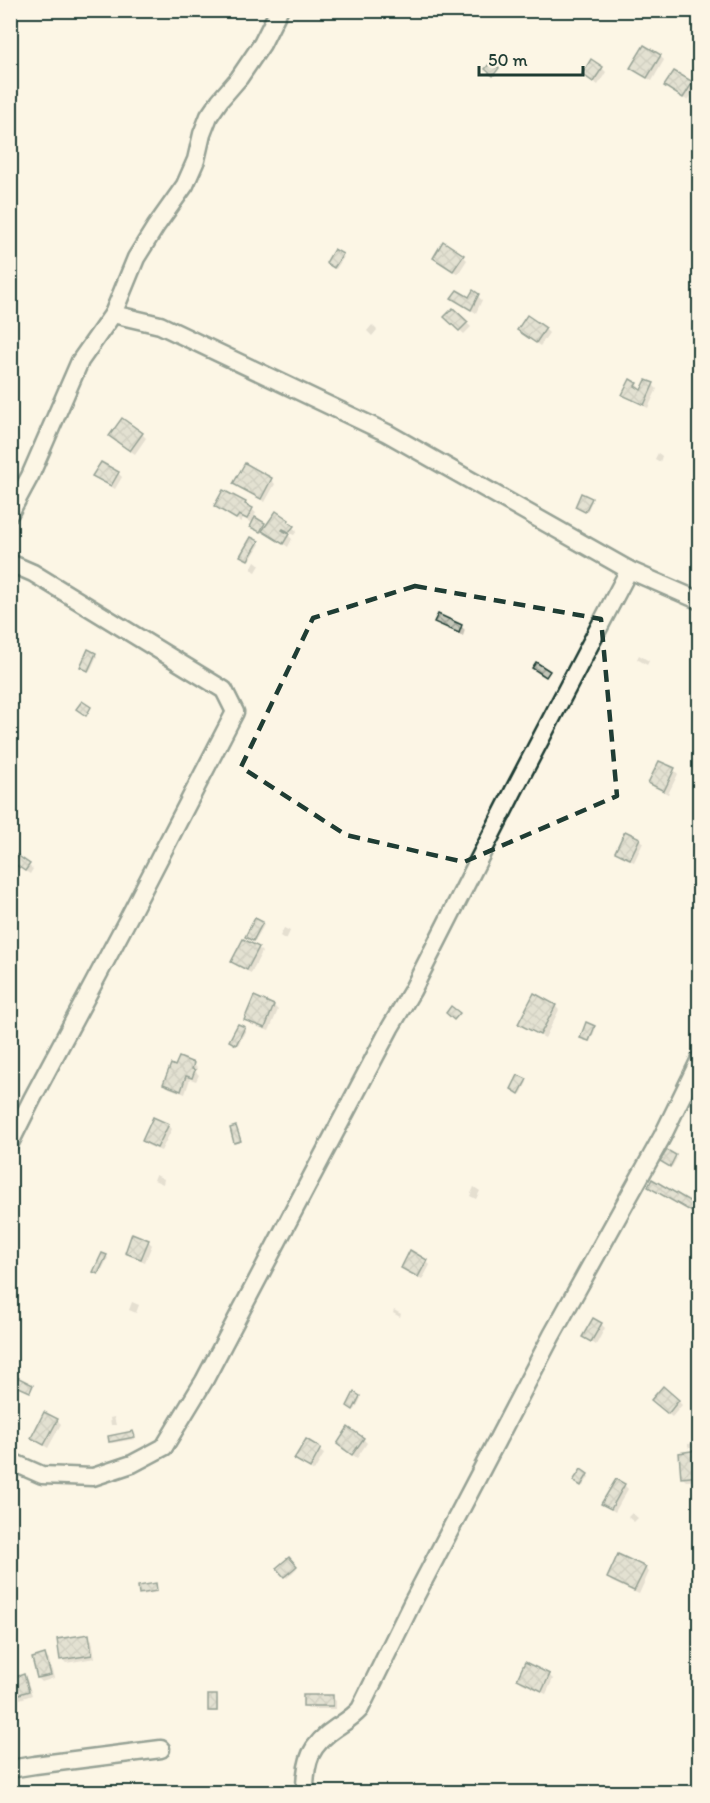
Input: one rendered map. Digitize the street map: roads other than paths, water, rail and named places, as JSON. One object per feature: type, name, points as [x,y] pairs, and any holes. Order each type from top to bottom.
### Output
[{"type":"street","points":[[10,513],[30,476],[80,361],[113,314],[136,258],[185,185],[196,160],[202,134],[210,116],[262,44],[279,10]]},
{"type":"street","points":[[113,314],[160,326],[387,433],[629,570],[699,601]]},
{"type":"street","points":[[10,563],[33,573],[224,690],[236,712],[10,1143]]},
{"type":"street","points":[[10,1461],[42,1475],[93,1477],[132,1464],[164,1447],[204,1381],[390,1028],[412,991],[513,789],[629,570]]},
{"type":"street","points":[[305,1792],[305,1778],[310,1756],[316,1744],[352,1718],[360,1709],[412,1603],[536,1366],[662,1137],[699,1059]]},
{"type":"street","points":[[10,1769],[161,1749]]}]
